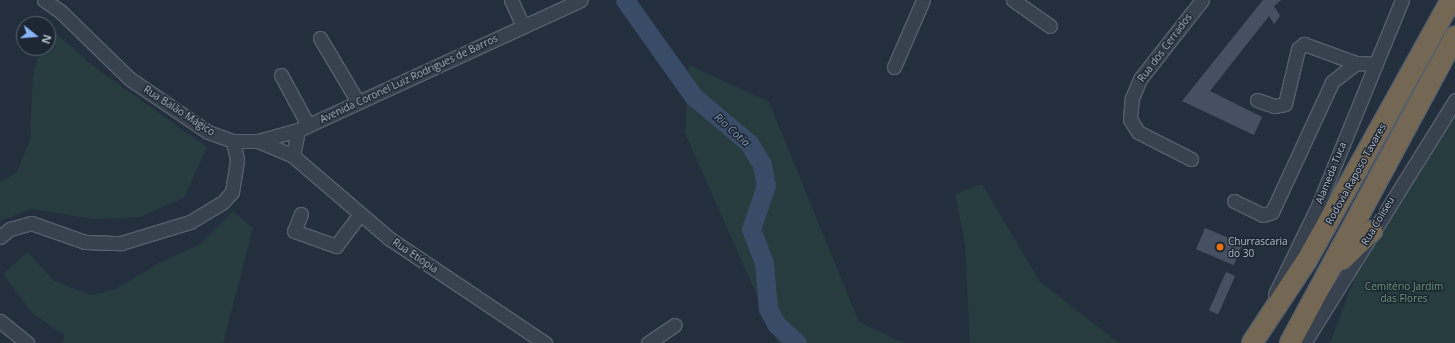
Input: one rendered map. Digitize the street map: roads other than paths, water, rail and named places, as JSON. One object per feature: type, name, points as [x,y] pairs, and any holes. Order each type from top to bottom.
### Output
[{"type":"highway","name":"Rodovia Raposo Tavares","points":[[1252,342],[1336,211],[1451,0]]},
{"type":"highway","points":[[1301,342],[1329,273],[1455,37]]},
{"type":"highway","points":[[1329,273],[1372,231]]},
{"type":"street","name":"Rua Balão Mágico","points":[[44,0],[60,11],[130,79],[208,132],[233,141]]},
{"type":"street","points":[[511,0],[523,26]]},
{"type":"street","name":"Avenida Coronel Luiz Rodrigues de Barros","points":[[233,141],[258,141],[303,128],[580,0]]},
{"type":"street","points":[[894,67],[923,0]]},
{"type":"street","points":[[1013,0],[1050,26]]},
{"type":"street","name":"Rua dos Cerrados","points":[[1191,159],[1138,132],[1130,119],[1132,98],[1140,79],[1202,0]]},
{"type":"street","name":"Alameda Tuca","points":[[1252,342],[1317,208],[1402,0]]},
{"type":"street","points":[[320,38],[358,102]]},
{"type":"street","points":[[1257,100],[1274,106],[1285,104],[1298,49],[1304,44],[1356,63],[1376,64]]},
{"type":"street","points":[[1234,201],[1263,215],[1272,212],[1332,82],[1356,63]]},
{"type":"street","points":[[281,75],[303,128],[293,156]]},
{"type":"street","name":"Rua Coliseu","points":[[1301,342],[1455,100]]},
{"type":"street","points":[[0,237],[10,229],[31,223],[86,242],[121,243],[190,222],[222,203],[232,192],[237,159],[233,141]]},
{"type":"street","name":"Rua Etiópia","points":[[258,141],[293,156],[359,215],[546,343]]},
{"type":"street","points":[[301,214],[294,231],[336,246],[359,215]]},
{"type":"street","points":[[0,321],[27,343]]},
{"type":"street","points":[[648,343],[675,325]]},
{"type":"waterway","name":"Rio Cotia","points":[[625,0],[694,97],[749,143],[762,165],[766,185],[751,229],[764,263],[768,309],[777,325],[797,343]]},
{"type":"place","name":"Churrascaria do 30","points":[[1220,247]]},
{"type":"park label","name":"Cemitério Jardim das Flores","points":[[1404,292]]}]
